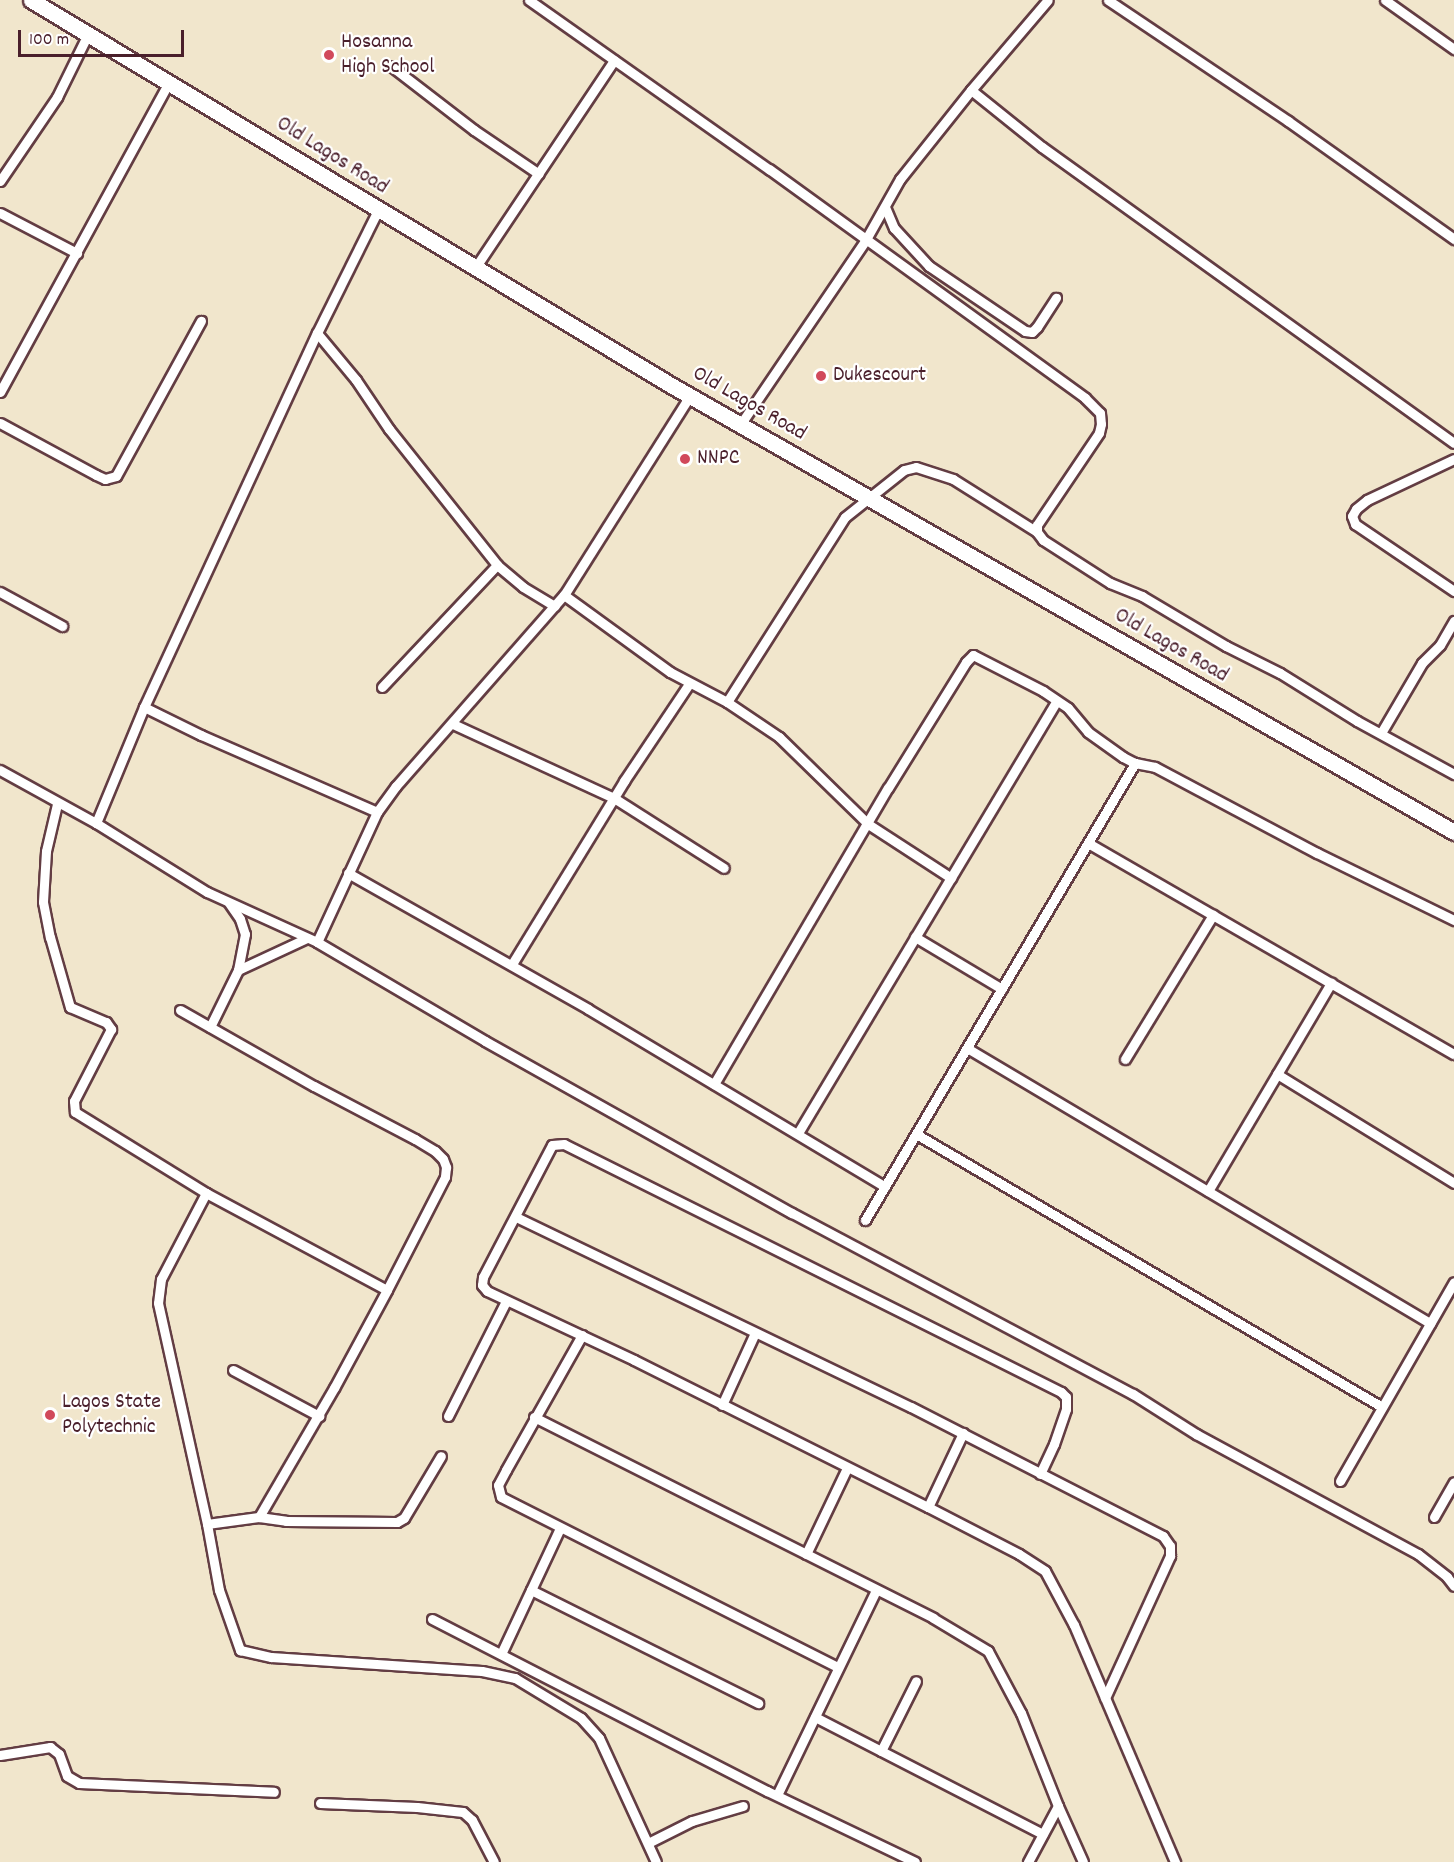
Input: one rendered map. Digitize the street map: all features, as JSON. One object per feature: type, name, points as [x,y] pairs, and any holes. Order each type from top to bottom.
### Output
[{"type":"main road","name":"Old Lagos Road","points":[[31,0],[690,396],[1454,832]]},
{"type":"street","points":[[529,0],[770,169],[865,241],[1085,398],[1100,413],[1099,433],[1041,519],[1037,532]]},
{"type":"street","points":[[740,425],[865,241],[900,179],[970,90],[1048,0]]},
{"type":"street","points":[[1108,0],[1288,121],[1454,239]]},
{"type":"street","points":[[1385,0],[1454,49]]},
{"type":"street","points":[[0,181],[57,97],[88,34]]},
{"type":"street","points":[[475,268],[614,60]]},
{"type":"street","points":[[391,66],[474,130],[539,174]]},
{"type":"street","points":[[0,392],[169,82]]},
{"type":"street","points":[[970,90],[1042,147],[1454,443]]},
{"type":"street","points":[[885,207],[894,228],[929,266],[1025,331],[1032,332],[1038,327],[1056,298]]},
{"type":"street","points":[[96,823],[144,707],[317,333],[378,210]]},
{"type":"street","points":[[0,213],[77,253]]},
{"type":"street","points":[[0,423],[96,475],[105,479],[116,476],[201,321]]},
{"type":"street","points":[[317,333],[344,365],[394,436],[497,565],[523,587],[555,606]]},
{"type":"street","points":[[316,942],[377,812],[396,786],[453,724],[564,595],[690,396]]},
{"type":"street","points":[[1454,459],[1367,500],[1356,509],[1352,516],[1355,524],[1454,591]]},
{"type":"street","points":[[727,702],[838,527],[850,513],[869,500],[893,476],[916,467],[953,479],[1037,532],[1058,550],[1110,583],[1142,596],[1454,774]]},
{"type":"street","points":[[382,687],[497,565]]},
{"type":"street","points":[[0,592],[62,626]]},
{"type":"street","points":[[564,595],[688,684],[727,702],[779,737],[868,824],[951,878]]},
{"type":"street","points":[[1381,733],[1422,663],[1440,645],[1454,621]]},
{"type":"street","points":[[714,1084],[868,824],[972,655],[1042,691],[1068,708],[1088,732],[1135,763],[1164,772],[1317,853],[1454,921]]},
{"type":"street","points":[[512,964],[614,798],[688,684]]},
{"type":"street","points":[[798,1133],[1056,702]]},
{"type":"street","points":[[144,707],[201,735],[377,812]]},
{"type":"street","points":[[453,724],[614,798],[724,868]]},
{"type":"street","points":[[865,1220],[1135,763]]},
{"type":"street","points":[[0,770],[57,804],[96,823],[167,869],[228,902],[316,942],[485,1041],[792,1213],[1133,1394],[1196,1434],[1418,1554],[1447,1576],[1454,1586]]},
{"type":"street","points":[[57,804],[45,851],[43,902],[50,937],[70,1007],[106,1022],[111,1029],[74,1101],[75,1112],[206,1193],[387,1290]]},
{"type":"street","points":[[1088,843],[1454,1054]]},
{"type":"street","points":[[348,873],[512,964],[885,1187]]},
{"type":"street","points":[[210,1027],[237,970],[245,934],[240,919],[228,902]]},
{"type":"street","points":[[1125,1059],[1213,915]]},
{"type":"street","points":[[915,937],[1002,989]]},
{"type":"street","points":[[237,970],[307,938]]},
{"type":"street","points":[[1208,1191],[1331,983]]},
{"type":"street","points":[[180,1010],[314,1086],[415,1138],[443,1159],[445,1177],[387,1290],[319,1416],[259,1517]]},
{"type":"street","points":[[967,1048],[1430,1323]]},
{"type":"street","points":[[1277,1074],[1454,1184]]},
{"type":"street","points":[[916,1134],[1382,1407]]},
{"type":"street","points":[[1040,1474],[1060,1428],[1067,1402],[1066,1397],[1049,1385],[557,1143],[552,1145],[483,1276],[482,1285],[487,1291],[506,1301],[582,1335],[928,1507],[1001,1544],[1045,1571],[1074,1624],[1175,1862]]},
{"type":"street","points":[[206,1193],[160,1280],[158,1303],[207,1524],[219,1590],[240,1650],[272,1657],[482,1671],[515,1678],[544,1694],[590,1727],[599,1738],[656,1862]]},
{"type":"street","points":[[516,1217],[963,1433],[1163,1536],[1170,1546],[1164,1572],[1105,1698]]},
{"type":"street","points":[[1340,1481],[1454,1282]]},
{"type":"street","points":[[448,1416],[506,1301]]},
{"type":"street","points":[[722,1405],[755,1333]]},
{"type":"street","points":[[582,1335],[498,1485],[501,1497],[838,1667]]},
{"type":"street","points":[[233,1370],[319,1416]]},
{"type":"street","points":[[534,1418],[968,1637],[988,1651],[1021,1713],[1083,1862]]},
{"type":"street","points":[[928,1507],[963,1433]]},
{"type":"street","points":[[207,1524],[259,1517],[286,1521],[397,1522],[404,1518],[441,1456]]},
{"type":"street","points":[[806,1554],[847,1468]]},
{"type":"street","points":[[1434,1516],[1454,1482]]},
{"type":"street","points":[[501,1654],[560,1528]]},
{"type":"street","points":[[531,1590],[758,1703]]},
{"type":"street","points":[[777,1795],[876,1590]]},
{"type":"street","points":[[432,1619],[777,1795],[915,1862]]},
{"type":"street","points":[[881,1751],[916,1681]]},
{"type":"street","points":[[815,1717],[1043,1834]]},
{"type":"street","points":[[0,1755],[50,1748],[59,1754],[67,1776],[79,1783],[274,1792]]},
{"type":"street","points":[[320,1803],[417,1807],[463,1812],[472,1820],[494,1862]]},
{"type":"street","points":[[648,1843],[692,1821],[743,1806]]},
{"type":"street","points":[[1028,1862],[1058,1806]]},
{"type":"place","name":"Hosanna High School","points":[[329,55]]},
{"type":"place","name":"Dukescourt","points":[[821,376]]},
{"type":"place","name":"NNPC","points":[[685,459]]},
{"type":"place","name":"Lagos State Polytechnic","points":[[50,1415]]}]
